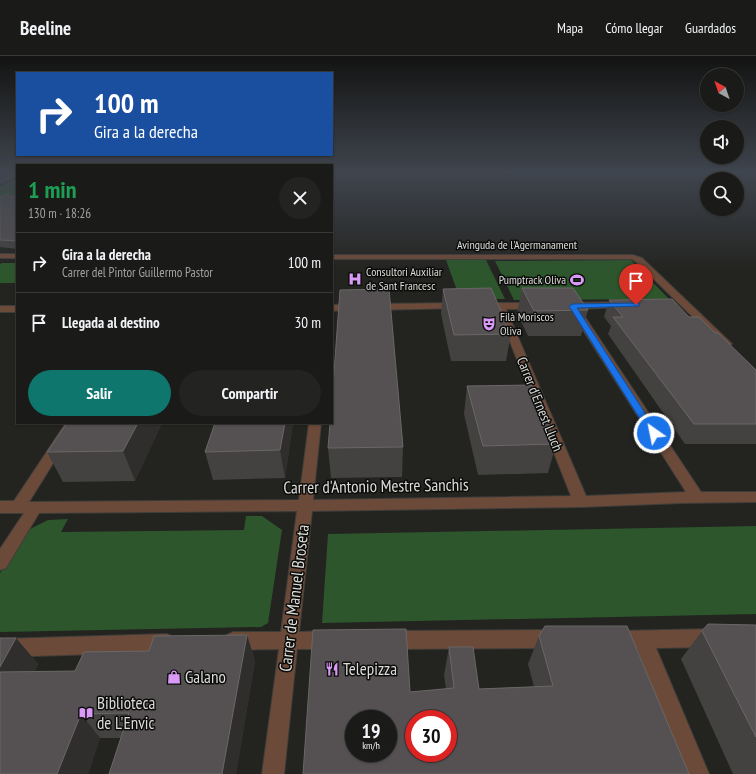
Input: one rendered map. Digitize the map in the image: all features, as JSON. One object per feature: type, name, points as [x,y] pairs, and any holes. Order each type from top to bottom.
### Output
[{"type":"street","points":[[0,256],[16,256]]},
{"type":"street","name":"Avinguda de l'Agermanament","points":[[333,257],[633,257],[639,260],[734,350]]},
{"type":"street","points":[[668,304],[684,304]]},
{"type":"street","points":[[557,306],[628,305]]},
{"type":"street","name":"Carrer d'Ernest Lluch","points":[[500,306],[581,502]]},
{"type":"street","points":[[333,308],[542,306]]},
{"type":"street","points":[[573,306],[696,496]]},
{"type":"street","points":[[0,309],[16,309]]},
{"type":"street","points":[[17,508],[71,424]]},
{"type":"street","name":"Carrer de Manuel Broseta","points":[[273,774],[315,424]]},
{"type":"street","name":"Carrer d'Antonio Mestre Sanchis","points":[[0,508],[581,502],[696,496],[755,498]]},
{"type":"street","points":[[0,563],[36,508]]},
{"type":"street","points":[[598,639],[643,640],[733,637]]},
{"type":"street","points":[[375,640],[567,639]]},
{"type":"street","points":[[218,642],[344,640]]},
{"type":"street","points":[[643,640],[698,774]]},
{"type":"street","points":[[0,648],[186,642]]},
{"type":"green space","points":[[446,260],[486,260],[505,299],[460,299]]},
{"type":"green space","name":"Pumptrack Oliva","points":[[631,260],[669,299],[514,300],[495,261]]},
{"type":"green space","points":[[16,263],[16,283],[0,283],[0,264]]},
{"type":"green space","points":[[246,516],[262,516],[282,530],[268,623],[261,627],[0,632],[0,573],[26,531],[48,520],[68,519],[61,532],[244,530]]},
{"type":"green space","points":[[756,526],[756,614],[322,623],[328,534]]},
{"type":"building","points":[[0,206],[16,206],[16,241],[0,240]]},
{"type":"building","points":[[491,288],[511,334],[454,335],[443,289]]},
{"type":"building","points":[[522,288],[573,288],[588,310],[534,311]]},
{"type":"building","points":[[389,289],[403,447],[328,448],[330,424],[333,424],[333,386],[340,290]]},
{"type":"building","points":[[672,299],[689,317],[699,317],[715,333],[718,333],[756,370],[756,424],[694,424],[613,317],[623,317],[609,300]]},
{"type":"building","points":[[532,385],[556,444],[483,446],[467,386]]},
{"type":"building","points":[[66,424],[137,424],[123,451],[47,452]]},
{"type":"building","points":[[215,424],[285,424],[280,450],[205,452]]},
{"type":"building","points":[[708,624],[756,625],[756,737],[702,631]]},
{"type":"building","points":[[545,626],[627,626],[689,774],[303,774],[313,630],[406,629],[410,692],[454,688],[449,647],[473,647],[479,689],[553,686],[539,636]]},
{"type":"building","points":[[247,635],[222,774],[109,774],[129,713],[81,714],[57,774],[0,774],[0,672],[75,671],[84,652],[149,651],[154,636]]},
{"type":"building","points":[[0,638],[16,638],[0,667]]},
{"type":"place","name":"Consultori Auxiliar de Sant Francesc","points":[[355,279]]},
{"type":"place","name":"Pumptrack Oliva","points":[[577,280]]},
{"type":"place","name":"Filà Moriscos Oliva","points":[[489,324]]},
{"type":"place","name":"Telepizza","points":[[332,669]]},
{"type":"place","name":"Galano","points":[[174,677]]},
{"type":"place","name":"Biblioteca de L'Envic","points":[[86,713]]},
{"type":"route","points":[[636,305],[573,306],[654,433]]}]
